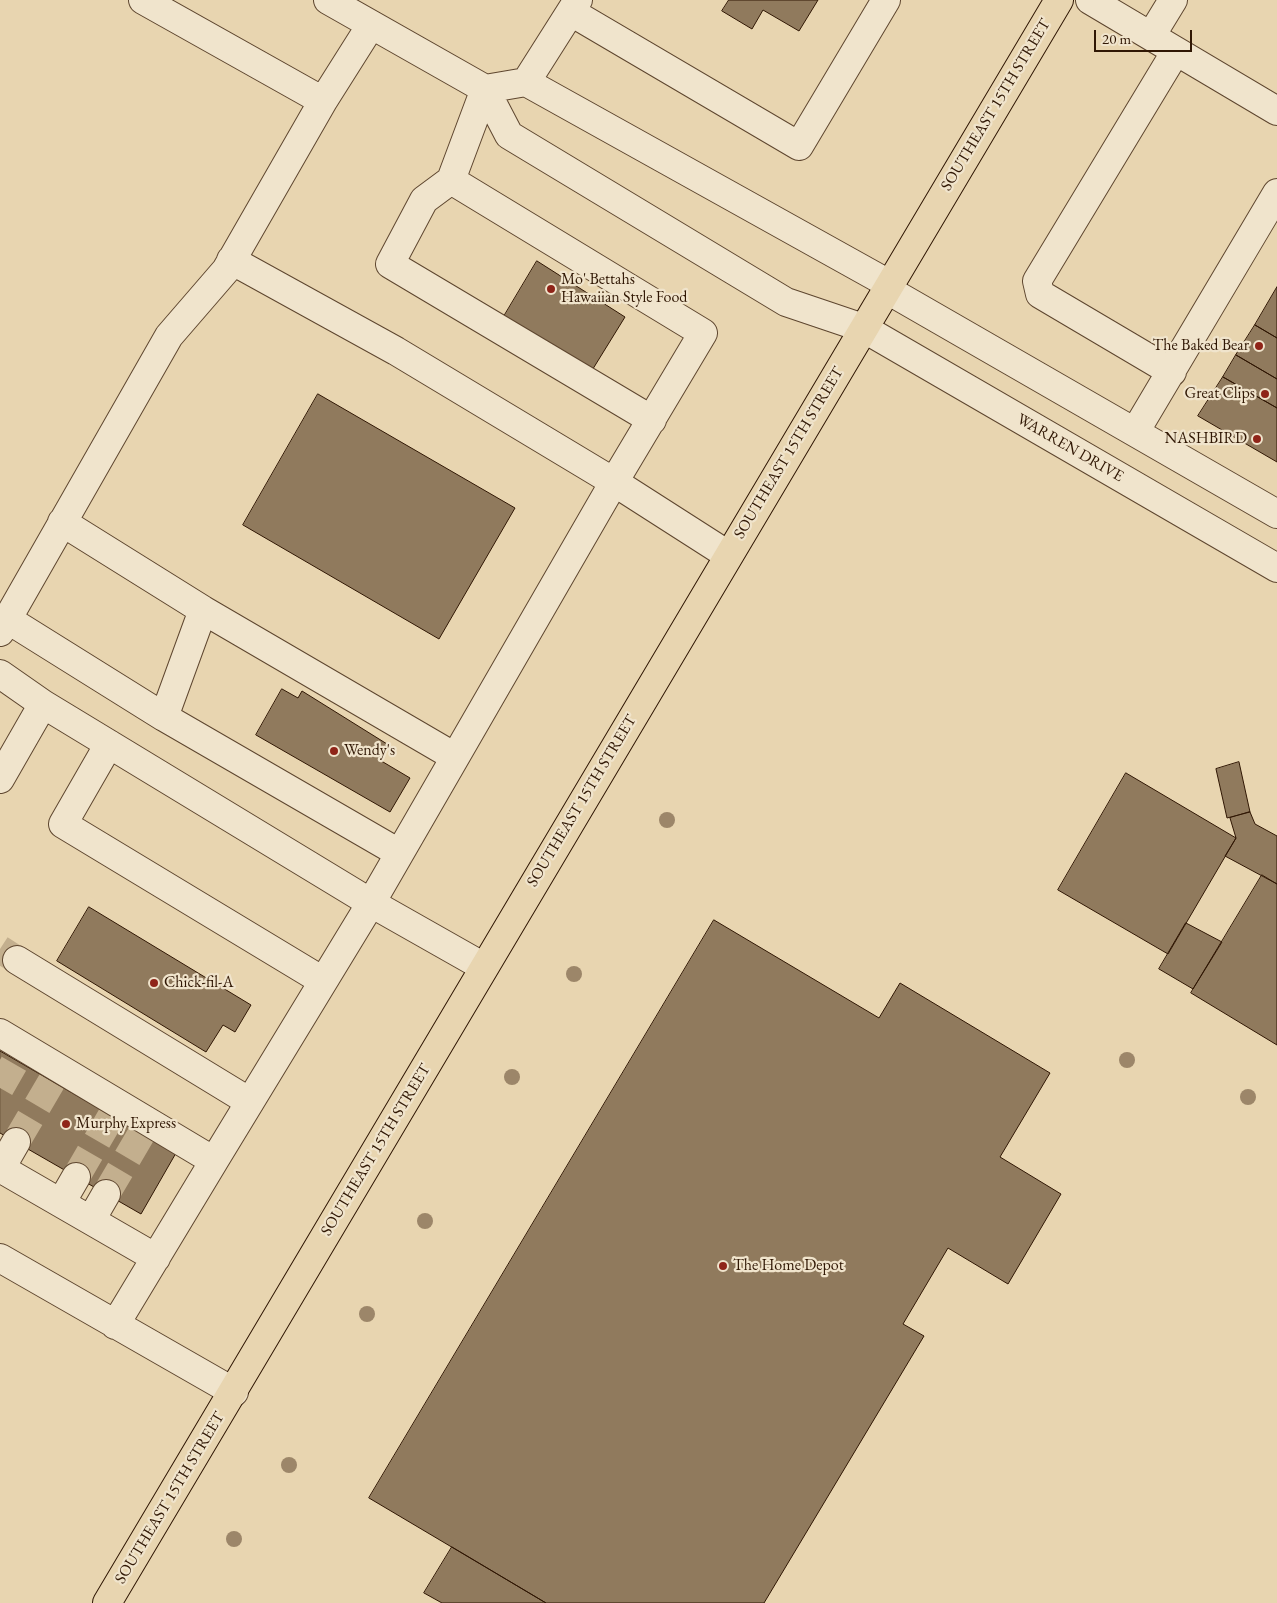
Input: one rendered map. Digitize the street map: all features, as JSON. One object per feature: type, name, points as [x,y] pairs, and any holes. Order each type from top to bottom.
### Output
[{"type":"main road","name":"SOUTHEAST 15TH STREET","points":[[107,1603],[1059,0]]},
{"type":"street","points":[[143,0],[322,101]]},
{"type":"street","points":[[328,0],[485,89],[526,82],[888,287],[1277,514]]},
{"type":"street","points":[[526,82],[574,6],[799,146],[886,0]]},
{"type":"street","points":[[1090,0],[1277,111]]},
{"type":"street","points":[[1151,36],[1172,0]]},
{"type":"street","points":[[371,25],[322,101],[226,270],[169,336],[3,626],[399,853]]},
{"type":"street","points":[[1172,372],[1040,294],[1037,282],[1176,50]]},
{"type":"street","points":[[485,89],[451,180],[424,200],[390,264],[652,420]]},
{"type":"street","name":"WARREN DRIVE","points":[[485,89],[509,135],[786,302],[863,328],[1277,568]]},
{"type":"street","points":[[115,1325],[371,903],[614,482],[703,333],[451,180]]},
{"type":"street","points":[[1135,432],[1277,193]]},
{"type":"street","points":[[231,260],[396,351],[614,482],[728,555]]},
{"type":"street","points":[[62,522],[204,610],[455,757]]},
{"type":"street","points":[[164,717],[204,610]]},
{"type":"street","points":[[0,674],[43,704],[371,903],[484,967]]},
{"type":"street","points":[[0,779],[43,704]]},
{"type":"street","points":[[110,744],[63,824],[323,981]]},
{"type":"street","points":[[17,960],[250,1102]]},
{"type":"street","points":[[0,1033],[20,1053],[145,1127],[214,1161]]},
{"type":"street","points":[[16,1142],[1,1168],[156,1258]]},
{"type":"street","points":[[60,1202],[76,1177]]},
{"type":"street","points":[[91,1220],[106,1194]]},
{"type":"street","points":[[0,1258],[234,1392]]},
{"type":"building","points":[[729,0],[818,0],[799,31],[763,10],[752,29],[722,11]]},
{"type":"building","name":"Mo' Bettahs Hawaiian Style Food","points":[[537,261],[625,317],[591,372],[503,318]]},
{"type":"building","points":[[1277,287],[1277,338],[1255,325]]},
{"type":"building","name":"The Baked Bear","points":[[1255,325],[1277,338],[1277,379],[1236,355]]},
{"type":"building","name":"Great Clips","points":[[1236,355],[1277,379],[1277,408],[1223,377]]},
{"type":"building","name":"NASHBIRD","points":[[1223,377],[1277,408],[1277,462],[1198,416]]},
{"type":"building","points":[[318,394],[515,508],[439,639],[243,525]]},
{"type":"building","name":"Wendy's","points":[[282,689],[298,698],[302,691],[387,744],[378,759],[410,778],[390,812],[256,735]]},
{"type":"building","points":[[1239,762],[1250,812],[1227,818],[1216,769]]},
{"type":"building","points":[[1126,773],[1236,838],[1168,954],[1058,890]]},
{"type":"building","points":[[1250,812],[1255,824],[1277,836],[1277,884],[1225,856],[1236,838],[1230,818]]},
{"type":"building","points":[[1262,875],[1277,884],[1277,1045],[1191,993]]},
{"type":"building","name":"Chick-fil-A","points":[[89,907],[251,1005],[235,1032],[223,1025],[206,1052],[57,961]]},
{"type":"building","name":"The Home Depot","points":[[714,920],[879,1018],[900,983],[1050,1073],[1000,1157],[1061,1194],[1008,1284],[948,1248],[903,1324],[924,1336],[764,1603],[546,1603],[369,1498]]},
{"type":"building","points":[[1186,923],[1222,942],[1193,989],[1159,969]]},
{"type":"building","points":[[0,1051],[176,1153],[141,1214],[0,1133]]},
{"type":"building","points":[[452,1547],[546,1603],[442,1603],[424,1593]]},
{"type":"tunnel","points":[[0,949],[17,960]]},
{"type":"tunnel","points":[[0,1088],[16,1060]]},
{"type":"tunnel","points":[[16,1142],[52,1081]]},
{"type":"tunnel","points":[[76,1177],[112,1115]]},
{"type":"tunnel","points":[[106,1194],[142,1133]]},
{"type":"place","name":"Mo' Bettahs Hawaiian Style Food","points":[[551,289]]},
{"type":"place","name":"The Baked Bear","points":[[1259,346]]},
{"type":"place","name":"Great Clips","points":[[1265,394]]},
{"type":"place","name":"NASHBIRD","points":[[1257,439]]},
{"type":"place","name":"Wendy's","points":[[334,751]]},
{"type":"place","name":"Chick-fil-A","points":[[154,983]]},
{"type":"place","name":"Murphy Express","points":[[66,1124]]},
{"type":"place","name":"The Home Depot","points":[[723,1266]]}]
